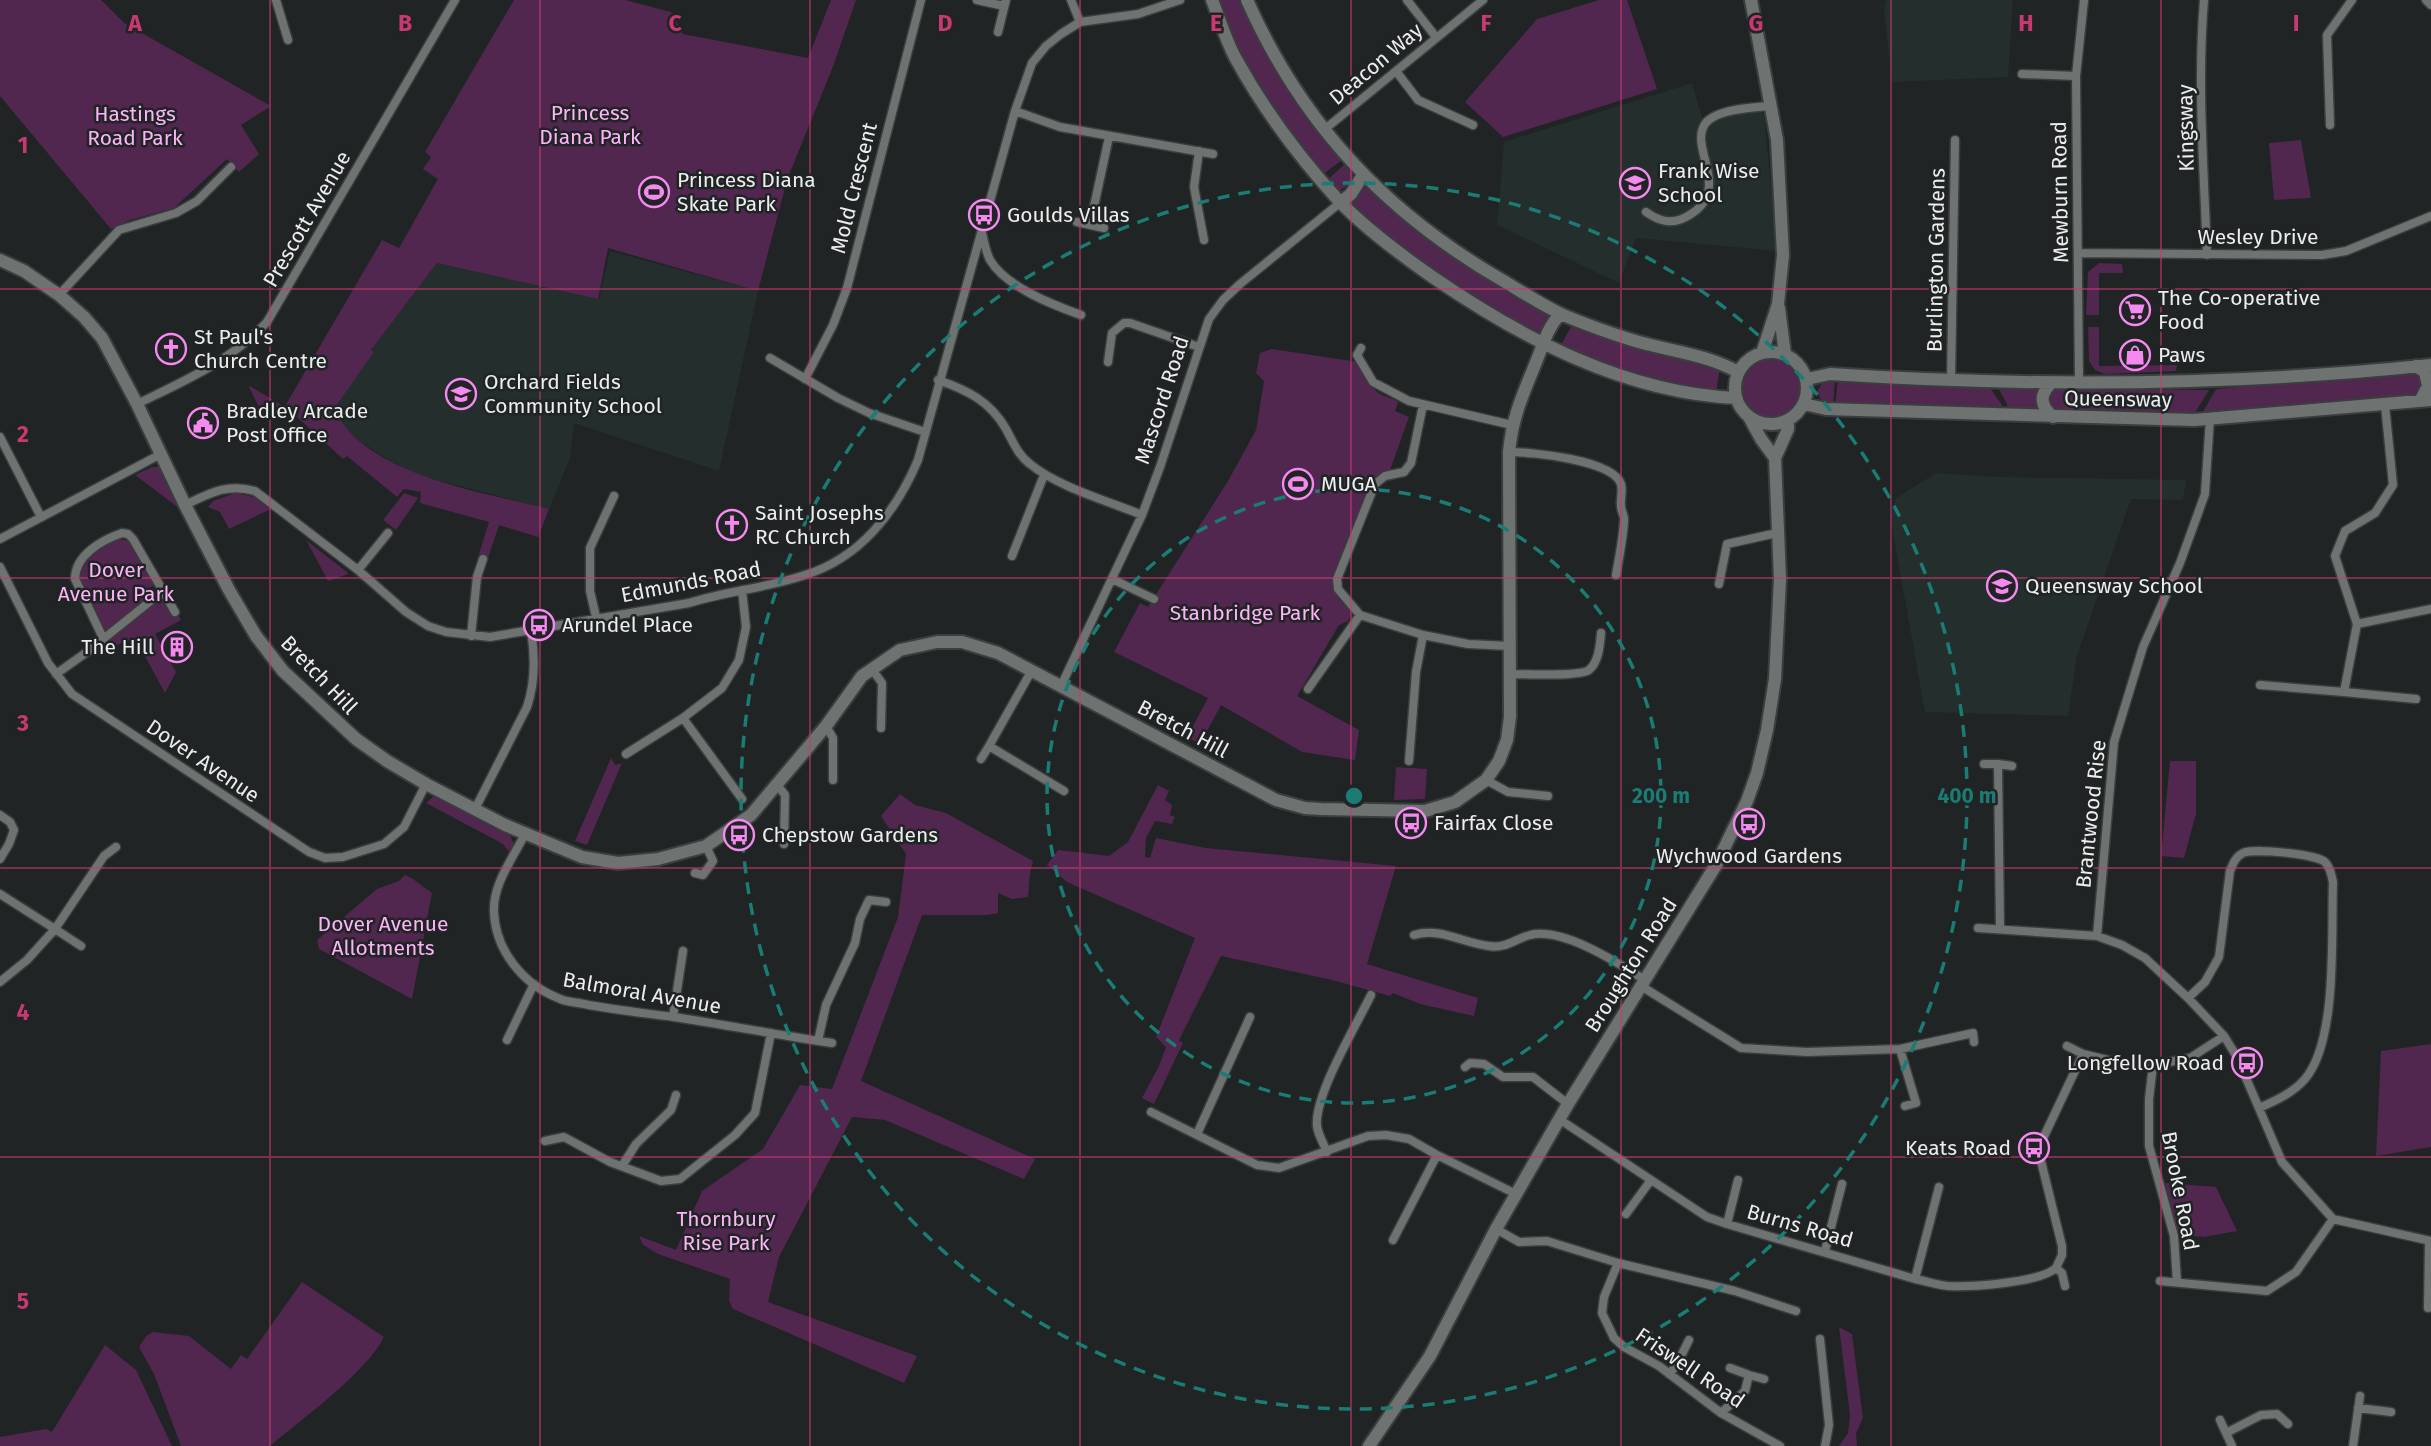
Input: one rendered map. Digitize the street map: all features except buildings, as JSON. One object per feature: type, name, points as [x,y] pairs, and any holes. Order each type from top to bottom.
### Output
[{"type":"street","points":[[276,0],[288,40]]},
{"type":"street","name":"Prescott Avenue","points":[[137,404],[226,359],[267,322],[455,0]]},
{"type":"street","name":"Mold Crescent","points":[[805,379],[833,325],[847,288],[920,0]]},
{"type":"street","points":[[977,0],[1005,3],[998,32]]},
{"type":"street","points":[[1071,0],[1080,22]]},
{"type":"street","name":"Edmunds Road","points":[[185,505],[224,488],[241,487],[255,491],[358,570],[417,620],[446,632],[471,636],[490,637],[531,631],[596,617],[689,603],[713,595],[806,575],[831,564],[859,546],[875,531],[902,495],[918,460],[938,380],[1015,111],[1032,63],[1046,46],[1080,22],[1138,14],[1180,0]]},
{"type":"street","points":[[1212,0],[1236,59],[1286,137],[1340,202],[1408,260],[1543,343],[1622,376],[1665,389],[1706,397],[1737,398]]},
{"type":"street","points":[[1247,0],[1287,79],[1347,159],[1411,220],[1465,259],[1560,314],[1632,340],[1721,363],[1738,373]]},
{"type":"street","points":[[1407,0],[1436,37]]},
{"type":"street","name":"Deacon Way","points":[[1325,129],[1483,0]]},
{"type":"street","points":[[1751,0],[1777,140],[1783,255],[1778,304],[1762,353]]},
{"type":"street","name":"Mewburn Road","points":[[2079,383],[2076,76],[2084,0]]},
{"type":"street","name":"Kingsway","points":[[2204,0],[2202,96],[2207,255]]},
{"type":"street","points":[[2330,125],[2327,35],[2351,0]]},
{"type":"street","points":[[2426,0],[2431,5]]},
{"type":"street","points":[[1395,71],[1418,100],[1473,125]]},
{"type":"street","points":[[2022,74],[2076,76]]},
{"type":"street","points":[[1646,212],[1656,219],[1673,222],[1702,205],[1710,178],[1701,135],[1705,124],[1716,114],[1772,106]]},
{"type":"street","points":[[1015,111],[1060,127],[1213,154]]},
{"type":"street","points":[[1090,225],[1109,136]]},
{"type":"street","name":"Burlington Gardens","points":[[1951,380],[1955,140]]},
{"type":"street","points":[[1199,151],[1194,187],[1204,240]]},
{"type":"street","points":[[60,295],[119,230],[176,213],[197,201],[231,167]]},
{"type":"street","name":"Mascord Road","points":[[1061,686],[1142,515],[1209,319],[1223,300],[1351,194],[1363,175]]},
{"type":"street","name":"Wesley Drive","points":[[2078,253],[2322,255],[2346,251],[2431,216]]},
{"type":"street","points":[[1077,222],[1104,228]]},
{"type":"street","points":[[981,230],[990,260],[1002,273],[1034,296],[1081,315]]},
{"type":"street","name":"Bretch Hill","points":[[0,260],[24,271],[60,295],[102,338],[185,505],[244,615],[267,652],[283,671],[356,739],[426,784],[524,834],[589,859],[618,863],[658,859],[706,846],[751,815],[778,786],[856,683],[871,668],[900,650],[937,642],[962,642],[978,646],[1032,670],[1276,800],[1305,808],[1425,811],[1455,802],[1486,780],[1499,761],[1507,740],[1510,717],[1509,452],[1512,425],[1521,395],[1543,343],[1560,314]]},
{"type":"street","points":[[1778,304],[1786,354]]},
{"type":"street","points":[[1108,362],[1112,333],[1124,323],[1199,347]]},
{"type":"street","points":[[1347,358],[1359,351],[1373,382],[1409,401],[1512,425]]},
{"type":"street","points":[[1749,417],[1768,424],[1788,420],[1796,415],[1804,404],[1807,379],[1799,364],[1786,354],[1774,352],[1762,353],[1748,360],[1738,373],[1737,398],[1739,405],[1775,458],[1788,429],[1788,420]]},
{"type":"street","points":[[770,358],[869,413],[925,432]]},
{"type":"street","name":"Queensway","points":[[1807,379],[1830,374],[2051,383],[2212,381],[2431,365]]},
{"type":"street","points":[[2416,366],[2425,372],[2428,386],[2426,400]]},
{"type":"street","points":[[938,380],[960,387],[987,404],[1004,426],[1018,453],[1044,475],[1142,515]]},
{"type":"street","points":[[2051,383],[2042,398],[2046,410],[2053,417]]},
{"type":"street","name":"Queensway","points":[[1804,404],[1826,409],[2053,417],[2210,418],[2426,400]]},
{"type":"street","points":[[1423,405],[1411,463],[1404,472],[1385,476],[1375,484],[1337,579],[1338,589],[1360,615],[1423,635],[1468,644],[1509,646]]},
{"type":"street","points":[[2344,692],[2357,624],[2335,556],[2345,531],[2375,513],[2393,485],[2385,405]]},
{"type":"street","name":"Brantwood Rise","points":[[2097,936],[2114,742],[2143,647],[2180,563],[2205,494],[2210,418]]},
{"type":"street","points":[[0,437],[41,517]]},
{"type":"street","points":[[1509,452],[1530,452],[1566,458],[1608,470],[1616,477],[1620,483],[1620,507],[1625,517],[1616,575]]},
{"type":"street","points":[[0,539],[161,454]]},
{"type":"street","name":"Broughton Road","points":[[1369,1446],[1430,1356],[1496,1229],[1559,1119],[1732,836],[1757,773],[1771,712],[1775,679],[1780,579],[1775,458]]},
{"type":"street","points":[[1012,556],[1044,475]]},
{"type":"street","points":[[596,617],[590,590],[590,548],[614,496]]},
{"type":"street","points":[[358,570],[387,533]]},
{"type":"street","points":[[1718,584],[1727,544],[1777,533]]},
{"type":"street","points":[[103,638],[75,579],[75,573],[86,553],[117,535],[128,534],[133,539],[175,612]]},
{"type":"street","points":[[471,636],[477,577],[483,559]]},
{"type":"street","name":"Dover Avenue","points":[[0,567],[36,642],[55,674],[72,694],[309,852],[325,858],[343,858],[384,844],[404,827],[426,784]]},
{"type":"street","points":[[1112,579],[1154,599]]},
{"type":"street","points":[[626,754],[683,718],[722,688],[739,660],[746,627],[742,590]]},
{"type":"street","points":[[55,674],[163,591]]},
{"type":"street","points":[[2357,624],[2431,609]]},
{"type":"street","points":[[1308,689],[1360,615]]},
{"type":"street","points":[[475,808],[532,693],[534,646],[531,631]]},
{"type":"street","points":[[1510,674],[1577,674],[1588,670],[1595,662],[1601,633]]},
{"type":"street","points":[[1409,761],[1416,672],[1423,635]]},
{"type":"street","points":[[871,668],[882,683],[881,728]]},
{"type":"street","points":[[981,759],[1032,670]]},
{"type":"street","points":[[2260,685],[2416,699]]},
{"type":"street","points":[[683,718],[742,799]]},
{"type":"street","points":[[826,726],[833,738],[833,780]]},
{"type":"street","points":[[989,746],[1064,791]]},
{"type":"street","points":[[1984,764],[2012,766]]},
{"type":"street","points":[[1998,764],[2000,929]]},
{"type":"street","points":[[1486,780],[1508,792],[1548,796]]},
{"type":"street","points":[[778,786],[785,795],[784,844]]},
{"type":"street","points":[[0,815],[10,822],[14,830],[0,859]]},
{"type":"street","name":"Balmoral Avenue","points":[[524,834],[496,893],[494,912],[504,951],[515,968],[534,984],[559,999],[832,1043]]},
{"type":"street","points":[[695,873],[703,875],[713,861],[706,846]]},
{"type":"street","points":[[0,982],[27,960],[55,929],[104,856],[116,847]]},
{"type":"street","points":[[2188,998],[2204,982],[2219,957],[2230,871],[2234,861],[2243,853],[2253,851],[2313,856],[2323,860],[2330,869],[2333,883],[2328,1023],[2317,1060],[2304,1080],[2289,1093],[2259,1108]]},
{"type":"street","points":[[0,894],[81,946]]},
{"type":"street","points":[[818,1041],[826,1005],[855,943],[860,919],[869,900],[886,902]]},
{"type":"street","points":[[1979,928],[2097,936],[2122,945],[2145,958],[2224,1036],[2237,1057],[2282,1162],[2333,1219],[2430,1241],[2428,1308]]},
{"type":"street","points":[[1415,935],[1438,932],[1477,945],[1499,948],[1530,935],[1564,939],[1584,945],[1741,1048],[1807,1052],[1900,1049],[1973,1033],[1974,1042]]},
{"type":"street","points":[[673,1017],[683,951]]},
{"type":"street","points":[[507,1040],[534,984]]},
{"type":"street","points":[[1327,1152],[1317,1129],[1317,1112],[1326,1087],[1371,995]]},
{"type":"street","points":[[1197,1134],[1250,1017]]},
{"type":"street","points":[[545,1142],[564,1137],[610,1162],[661,1181],[680,1179],[735,1135],[755,1113],[771,1033]]},
{"type":"street","points":[[2067,1046],[2083,1054],[2129,1065],[2153,1065],[2190,1058],[2224,1036]]},
{"type":"street","points":[[1900,1049],[1916,1103],[1905,1106]]},
{"type":"street","points":[[2065,1286],[2062,1273],[2056,1268],[2062,1255],[2062,1246],[2038,1149],[2083,1054]]},
{"type":"street","points":[[1465,1067],[1470,1063],[1484,1064],[1503,1077],[1533,1077],[1568,1104]]},
{"type":"street","name":"Brooke Road","points":[[2153,1065],[2149,1099],[2149,1146],[2174,1237],[2177,1282]]},
{"type":"street","points":[[622,1166],[636,1144],[671,1110],[676,1095]]},
{"type":"street","points":[[1151,1112],[1257,1165],[1279,1168],[1368,1136],[1386,1135],[1409,1139],[1437,1156],[1516,1194]]},
{"type":"street","name":"Burns Road","points":[[1559,1119],[1707,1217],[1727,1224],[1947,1286],[2000,1284],[2044,1275],[2056,1268]]},
{"type":"street","points":[[1393,1240],[1437,1156]]},
{"type":"street","points":[[1626,1214],[1651,1180]]},
{"type":"street","points":[[1727,1224],[1738,1180]]},
{"type":"street","points":[[1825,1251],[1842,1184]]},
{"type":"street","points":[[1915,1279],[1939,1188]]},
{"type":"street","points":[[2160,1282],[2267,1290],[2296,1272],[2333,1219]]},
{"type":"street","points":[[1496,1229],[1519,1241],[1547,1241],[1618,1263],[1735,1290],[1796,1311]]},
{"type":"street","name":"Friswell Road","points":[[1618,1263],[1602,1313],[1614,1338],[1623,1347],[1669,1374],[1721,1413],[1780,1446]]},
{"type":"street","points":[[1820,1339],[1829,1425],[1825,1446]]},
{"type":"street","points":[[1669,1374],[1689,1340]]},
{"type":"street","points":[[1730,1368],[1765,1379]]},
{"type":"street","points":[[1721,1413],[1745,1391],[1749,1375]]},
{"type":"street","points":[[2353,1446],[2360,1396]]},
{"type":"street","points":[[2358,1408],[2391,1412]]},
{"type":"street","points":[[2225,1433],[2261,1415],[2277,1414],[2288,1424]]},
{"type":"street","points":[[2220,1420],[2232,1446]]},
{"type":"shaded area","points":[[1886,0],[2013,0],[2008,77],[1892,82],[1884,10]]},
{"type":"shaded area","name":"Frank Wise School","points":[[1692,83],[1702,118],[1758,107],[1764,115],[1777,251],[1636,238],[1619,283],[1497,225],[1504,142]]},
{"type":"shaded area","name":"Orchard Fields Community School","points":[[610,251],[758,291],[719,471],[574,423],[570,458],[549,509],[417,475],[357,439],[341,424],[334,409],[373,352],[371,351],[375,344],[437,263],[599,299]]},
{"type":"shaded area","name":"Queensway School","points":[[1936,473],[1999,477],[2186,480],[2183,500],[2131,499],[2077,656],[2068,716],[1925,712],[1890,516],[1896,498]]},
{"type":"green space","name":"Hastings Road Park","points":[[0,0],[101,0],[124,23],[271,106],[241,125],[259,154],[239,172],[227,159],[174,208],[130,220],[111,229],[0,96]]},
{"type":"green space","name":"Princess Diana Park","points":[[514,0],[625,0],[671,12],[683,34],[808,58],[831,0],[856,0],[834,64],[787,180],[758,291],[608,248],[598,299],[437,263],[371,350],[374,352],[334,409],[350,432],[372,450],[399,466],[429,478],[549,509],[538,537],[499,525],[488,558],[483,559],[479,554],[489,522],[420,503],[421,492],[404,489],[397,497],[347,456],[343,459],[285,406],[382,240],[399,248],[438,179],[423,169],[431,157],[425,152]]},
{"type":"green space","points":[[1215,0],[1242,0],[1287,83],[1342,160],[1322,175],[1292,136],[1240,56]]},
{"type":"green space","points":[[1599,0],[1627,0],[1657,89],[1503,137],[1465,102],[1537,19]]},
{"type":"green space","points":[[2301,140],[2311,198],[2274,200],[2269,143]]},
{"type":"green space","points":[[1345,164],[1353,175],[1352,183],[1340,190],[1327,180]]},
{"type":"green space","points":[[1363,185],[1455,256],[1528,302],[1554,315],[1541,336],[1477,302],[1378,230],[1347,203],[1357,195]]},
{"type":"green space","points":[[2099,263],[2122,264],[2123,273],[2099,273],[2099,315],[2086,315],[2088,272]]},
{"type":"green space","points":[[1572,325],[1639,349],[1720,368],[1716,392],[1637,373],[1561,345]]},
{"type":"green space","points":[[2088,327],[2099,327],[2099,366],[2177,365],[2176,371],[2105,374],[2095,370],[2089,361]]},
{"type":"green space","name":"Stanbridge Park","points":[[1272,349],[1358,362],[1370,385],[1377,392],[1398,402],[1395,411],[1409,417],[1390,470],[1375,477],[1370,484],[1333,578],[1333,586],[1348,604],[1351,615],[1348,621],[1339,625],[1297,696],[1359,730],[1355,760],[1302,752],[1221,705],[1200,744],[1187,737],[1208,698],[1114,652],[1140,603],[1148,607],[1228,481],[1256,430],[1264,381],[1256,373],[1260,353]]},
{"type":"green space","points":[[1766,357],[1778,357],[1795,366],[1802,377],[1802,401],[1795,412],[1778,421],[1766,421],[1754,416],[1745,407],[1740,395],[1740,383],[1745,371],[1754,362]]},
{"type":"green space","points":[[2411,372],[2421,376],[2423,385],[2416,396],[2201,415],[2216,389]]},
{"type":"green space","points":[[1835,378],[1833,406],[1822,402],[1817,392],[1823,381]]},
{"type":"green space","points":[[1838,379],[1988,385],[2002,405],[2000,412],[1835,406]]},
{"type":"green space","points":[[250,386],[282,405],[263,415]]},
{"type":"green space","points":[[1997,386],[2043,387],[2037,396],[2041,414],[2007,411],[2007,404]]},
{"type":"green space","points":[[2055,388],[2209,390],[2193,416],[2056,413],[2049,408],[2048,394]]},
{"type":"green space","points":[[152,467],[159,467],[164,472],[184,512],[135,475]]},
{"type":"green space","points":[[235,493],[254,497],[271,509],[229,529],[220,512],[208,507],[213,501]]},
{"type":"green space","points":[[404,493],[418,498],[396,530],[383,520]]},
{"type":"green space","name":"Dover Avenue Park","points":[[119,539],[130,541],[155,585],[149,588],[151,597],[104,633],[80,581],[81,573],[93,555]]},
{"type":"green space","points":[[306,540],[347,572],[348,574],[328,581]]},
{"type":"green space","points":[[162,599],[173,617],[178,615],[181,620],[155,634],[176,672],[165,693],[135,638],[112,647],[106,638]]},
{"type":"green space","points":[[611,758],[615,765],[622,763],[587,845],[575,841]]},
{"type":"green space","points":[[2170,761],[2196,761],[2196,814],[2184,858],[2161,856]]},
{"type":"green space","points":[[1396,767],[1427,769],[1425,799],[1394,800]]},
{"type":"green space","points":[[1158,785],[1169,791],[1165,800],[1172,805],[1170,815],[1175,817],[1172,824],[1155,821],[1146,838],[1145,857],[1150,858],[1156,838],[1206,848],[1396,866],[1367,964],[1478,998],[1474,1016],[1420,1004],[1393,993],[1390,996],[1332,980],[1221,956],[1179,1040],[1183,1043],[1154,1104],[1142,1098],[1166,1047],[1156,1037],[1195,938],[1067,882],[1047,865],[1058,850],[1109,856],[1128,842]]},
{"type":"green space","name":"Thornbury Rise Park","points":[[900,794],[915,805],[946,813],[1033,861],[1028,897],[1012,899],[998,893],[998,913],[922,915],[861,1081],[1035,1159],[1024,1179],[885,1120],[852,1117],[779,1257],[768,1302],[917,1356],[904,1383],[733,1309],[729,1301],[730,1279],[658,1254],[643,1245],[639,1236],[676,1250],[702,1191],[763,1149],[800,1085],[832,1089],[898,917],[906,854],[881,816]]},
{"type":"green space","points":[[434,796],[466,813],[473,813],[480,817],[482,822],[510,836],[514,844],[509,852],[503,844],[426,803]]},
{"type":"green space","name":"Dover Avenue Allotments","points":[[405,875],[432,893],[412,999],[319,949],[317,940],[377,889],[399,881]]},
{"type":"green space","points":[[2431,1044],[2431,1147],[2376,1156],[2381,1051]]},
{"type":"green space","points":[[2165,1183],[2216,1187],[2237,1231],[2204,1237],[2178,1235]]},
{"type":"green space","points":[[302,1282],[384,1337],[375,1351],[333,1395],[270,1446],[181,1446],[154,1374],[139,1347],[146,1336],[153,1332],[189,1336],[231,1369],[241,1355],[247,1359]]},
{"type":"green space","points":[[1839,1327],[1852,1334],[1863,1418],[1856,1433],[1857,1446],[1839,1446],[1848,1433],[1850,1415]]},
{"type":"green space","points":[[105,1345],[136,1370],[172,1446],[0,1446],[0,1437],[46,1429],[52,1432]]},
{"type":"place","name":"Frank Wise School","points":[[1635,183]]},
{"type":"place","name":"Princess Diana Skate Park","points":[[654,192]]},
{"type":"place","name":"Goulds Villas","points":[[984,215]]},
{"type":"place","name":"The Co-operative Food","points":[[2135,310]]},
{"type":"place","name":"St Paul's Church Centre","points":[[171,349]]},
{"type":"place","name":"Paws","points":[[2135,355]]},
{"type":"place","name":"Orchard Fields Community School","points":[[461,394]]},
{"type":"place","name":"Bradley Arcade Post Office","points":[[203,423]]},
{"type":"place","name":"MUGA","points":[[1298,484]]},
{"type":"place","name":"Saint Josephs RC Church","points":[[732,525]]},
{"type":"place","name":"Queensway School","points":[[2002,586]]},
{"type":"place","name":"Arundel Place","points":[[539,625]]},
{"type":"place","name":"The Hill","points":[[177,647]]},
{"type":"place","name":"Fairfax Close","points":[[1411,823]]},
{"type":"place","name":"Wychwood Gardens","points":[[1749,824]]},
{"type":"place","name":"Chepstow Gardens","points":[[739,835]]},
{"type":"place","name":"Longfellow Road","points":[[2247,1063]]},
{"type":"place","name":"Keats Road","points":[[2034,1148]]}]
